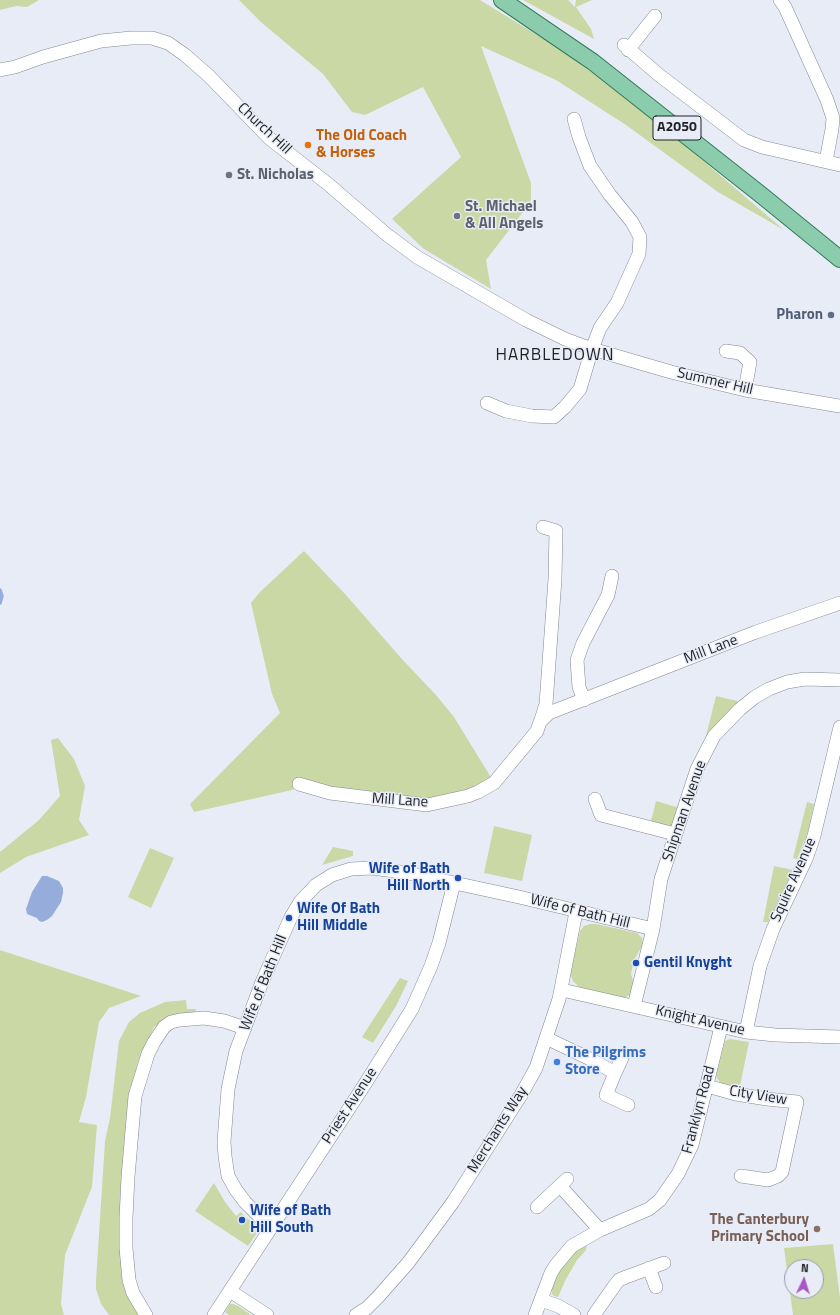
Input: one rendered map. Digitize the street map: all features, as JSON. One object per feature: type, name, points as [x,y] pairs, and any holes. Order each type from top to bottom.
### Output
[{"type":"main road","name":"A2050","points":[[502,0],[593,62],[754,189],[839,259]]},
{"type":"street","points":[[787,3],[828,100],[833,118],[826,162]]},
{"type":"street","points":[[655,16],[626,48],[744,140],[762,147],[840,165]]},
{"type":"street","name":"Church Hill","points":[[0,70],[15,67],[50,55],[101,41],[131,38],[152,38],[168,43],[185,55],[209,76],[269,138],[310,169],[386,234],[417,257],[526,320],[564,339],[592,349]]},
{"type":"street","points":[[487,403],[506,411],[532,416],[554,416],[565,408],[580,388],[600,328],[617,304],[639,254],[640,237],[632,222],[610,195],[590,166],[574,118]]},
{"type":"street","name":"Summer Hill","points":[[592,349],[671,372],[745,390],[840,406]]},
{"type":"street","points":[[726,351],[740,353],[750,362],[745,390]]},
{"type":"street","name":"Mill Lane","points":[[299,784],[330,794],[427,805],[456,800],[478,792],[494,783],[537,731],[546,704],[555,579],[556,531],[543,527]]},
{"type":"street","points":[[584,700],[579,688],[577,660],[583,643],[608,595],[612,576]]},
{"type":"street","name":"Mill Lane","points":[[540,722],[549,713],[756,632],[840,603]]},
{"type":"street","name":"Shipman Avenue","points":[[634,1006],[653,929],[661,879],[700,763],[714,736],[740,709],[755,697],[771,688],[787,682],[822,678],[840,680]]},
{"type":"street","name":"Squire Avenue","points":[[746,1032],[760,966],[773,929],[806,859],[814,836],[840,727]]},
{"type":"street","points":[[595,798],[601,815],[675,834]]},
{"type":"street","name":"Wife of Bath Hill","points":[[272,1225],[260,1217],[245,1202],[231,1181],[226,1168],[224,1142],[228,1089],[236,1051],[262,982],[291,917],[307,894],[322,880],[351,869],[372,868],[413,874],[519,897],[576,912],[653,929]]},
{"type":"street","name":"Priest Avenue","points":[[214,1315],[365,1084],[412,1009],[431,966],[439,943],[454,883]]},
{"type":"street","name":"Merchants Way","points":[[359,1314],[378,1297],[408,1263],[453,1202],[521,1095],[536,1068],[562,990],[576,912]]},
{"type":"street","name":"Knight Avenue","points":[[562,990],[746,1032],[788,1036],[840,1037]]},
{"type":"street","points":[[146,1315],[136,1298],[129,1280],[126,1248],[128,1177],[135,1096],[146,1062],[159,1033],[164,1027],[175,1021],[189,1018],[204,1018],[224,1021],[245,1028]]},
{"type":"street","name":"Franklyn Road","points":[[535,1315],[551,1274],[572,1246],[600,1230],[649,1209],[660,1200],[678,1174],[692,1145],[721,1027]]},
{"type":"street","points":[[546,1038],[615,1073]]},
{"type":"street","points":[[622,1058],[606,1095],[628,1105]]},
{"type":"street","name":"City View","points":[[707,1086],[752,1097],[797,1102],[782,1172],[778,1176],[768,1180],[745,1180]]},
{"type":"street","points":[[537,1207],[564,1183],[600,1230]]},
{"type":"street","points":[[594,1315],[619,1280],[664,1263]]},
{"type":"street","points":[[650,1268],[656,1287]]},
{"type":"street","points":[[230,1291],[267,1315]]},
{"type":"street","points":[[541,1300],[558,1306],[574,1315]]},
{"type":"green space","points":[[0,0],[39,0],[27,7],[16,6],[0,10]]},
{"type":"green space","points":[[239,0],[480,0],[547,41],[638,105],[784,230],[718,192],[626,125],[556,80],[481,46],[531,183],[530,203],[486,260],[491,289],[424,249],[392,219],[461,157],[423,87],[365,115],[352,112],[323,74],[262,23]]},
{"type":"green space","points":[[523,0],[568,0],[575,7],[576,0],[592,0],[576,7],[591,29],[594,39]]},
{"type":"green space","points":[[304,551],[346,595],[401,658],[436,695],[454,717],[492,779],[467,793],[426,802],[335,789],[295,778],[301,788],[194,812],[190,804],[280,713],[272,694],[251,603],[260,592]]},
{"type":"green space","points":[[716,696],[737,701],[738,705],[704,744]]},
{"type":"green space","points":[[58,738],[74,759],[85,786],[79,820],[89,835],[26,857],[0,873],[0,852],[39,820],[60,796],[51,740]]},
{"type":"green space","points":[[656,801],[680,808],[672,831],[650,825]]},
{"type":"green space","points":[[807,802],[814,804],[808,832],[797,859],[793,858]]},
{"type":"green space","points":[[494,826],[532,835],[522,881],[484,873]]},
{"type":"green space","points":[[333,847],[353,851],[353,856],[322,865]]},
{"type":"green space","points":[[150,848],[174,858],[151,908],[128,897]]},
{"type":"green space","points":[[774,866],[793,870],[768,922],[763,922]]},
{"type":"green space","points":[[590,924],[637,933],[642,938],[644,947],[641,948],[634,960],[631,974],[634,985],[631,994],[624,998],[581,989],[573,981],[571,970],[580,931],[584,926]]},
{"type":"green space","points":[[0,950],[141,996],[109,1008],[99,1022],[86,1097],[79,1122],[97,1125],[92,1187],[65,1255],[61,1304],[64,1315],[0,1315]]},
{"type":"green space","points":[[400,978],[408,981],[396,1006],[373,1043],[362,1037]]},
{"type":"green space","points":[[186,1000],[187,1009],[196,1009],[195,1013],[170,1018],[154,1027],[138,1061],[134,1080],[123,1255],[141,1315],[109,1315],[101,1304],[96,1289],[96,1281],[105,1141],[110,1118],[119,1041],[129,1022],[140,1013],[165,1002]]},
{"type":"green space","points":[[730,1039],[749,1042],[739,1091],[720,1085],[720,1082],[716,1077],[725,1041]]},
{"type":"green space","points":[[214,1183],[225,1202],[236,1216],[241,1212],[245,1217],[258,1226],[259,1230],[248,1246],[195,1211]]},
{"type":"green space","points":[[587,1244],[586,1250],[577,1260],[558,1297],[554,1296],[552,1294],[552,1280],[573,1251]]},
{"type":"green space","points":[[833,1244],[840,1298],[840,1315],[793,1315],[791,1299],[824,1299],[824,1259],[785,1259],[784,1248]]},
{"type":"green space","points":[[230,1304],[238,1306],[251,1315],[229,1315],[225,1312]]},
{"type":"water","points":[[42,876],[47,876],[59,881],[63,888],[63,893],[61,902],[52,916],[42,922],[27,914],[26,909],[32,892]]},
{"type":"waterway","points":[[0,590],[2,596],[0,603]]},
{"type":"place","name":"The Old Coach & Horses","points":[[308,145]]},
{"type":"place","name":"St. Nicholas","points":[[229,175]]},
{"type":"place","name":"St. Michael & All Angels","points":[[457,216]]},
{"type":"place","name":"Pharon","points":[[831,315]]},
{"type":"place","name":"Wife of Bath Hill North","points":[[458,878]]},
{"type":"place","name":"Wife Of Bath Hill Middle","points":[[289,918]]},
{"type":"place","name":"Gentil Knyght","points":[[636,963]]},
{"type":"place","name":"The Pilgrims Store","points":[[557,1062]]},
{"type":"place","name":"Wife of Bath Hill South","points":[[242,1220]]},
{"type":"place","name":"The Canterbury Primary School","points":[[817,1229]]},
{"type":"district","name":"HARBLEDOWN","points":[[555,356]]}]
